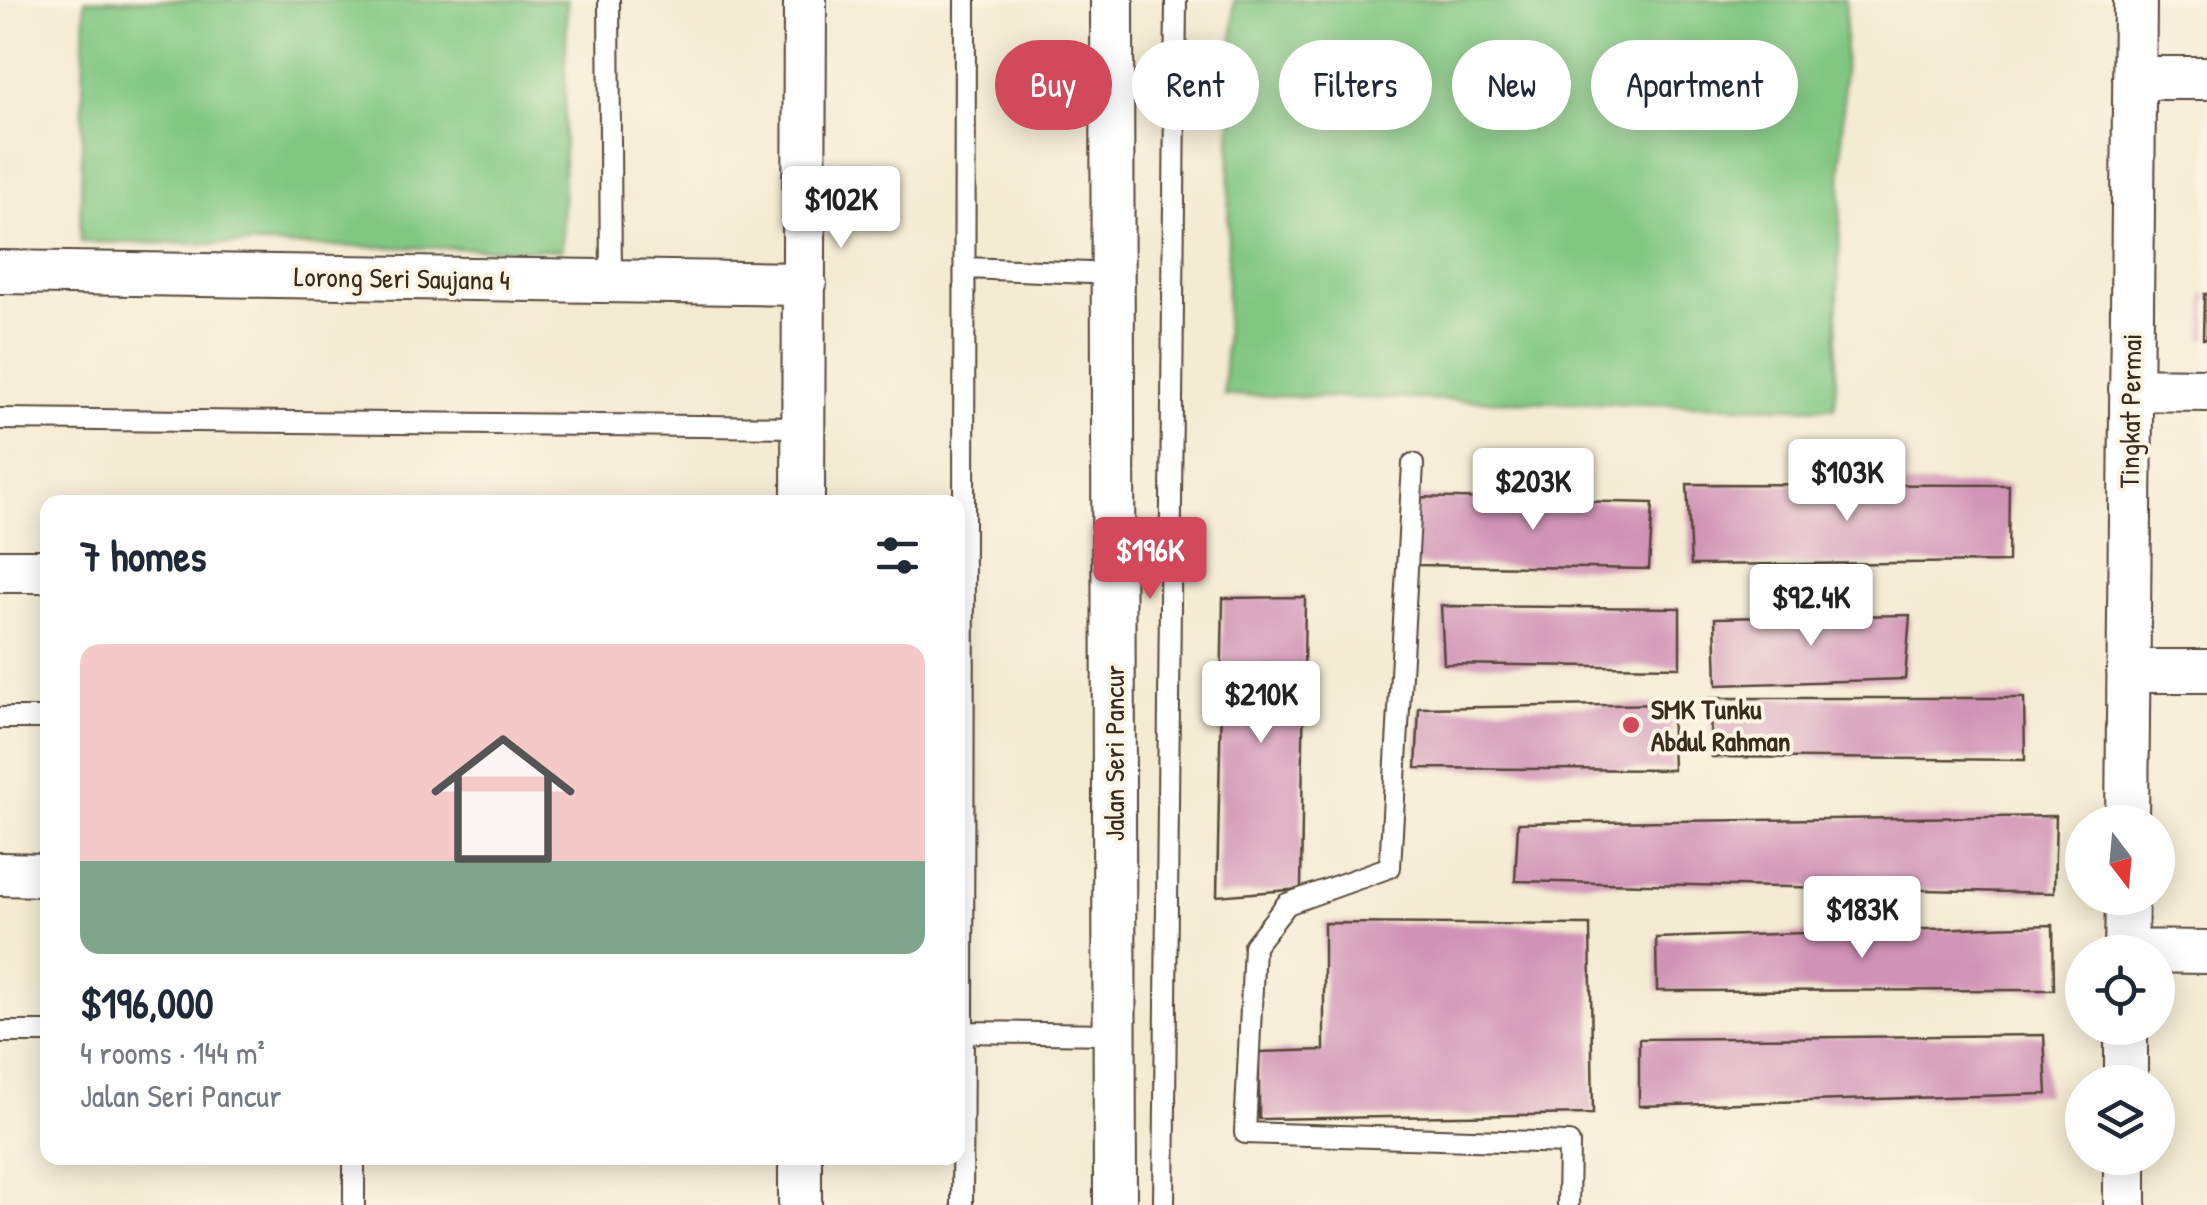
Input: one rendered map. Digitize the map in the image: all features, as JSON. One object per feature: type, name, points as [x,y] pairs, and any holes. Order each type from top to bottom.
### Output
[{"type":"street","points":[[803,495],[805,0]]},
{"type":"street","name":"Jalan Seri Pancur","points":[[1112,0],[1115,1205]]},
{"type":"street","name":"Tingkat Permai","points":[[2127,805],[2136,0]]},
{"type":"street","points":[[2134,78],[2207,78]]},
{"type":"street","name":"Lorong Seri Saujana 4","points":[[0,272],[805,284]]},
{"type":"street","points":[[2130,389],[2207,390]]},
{"type":"street","points":[[0,571],[40,571]]},
{"type":"street","points":[[2128,671],[2207,671]]},
{"type":"street","points":[[0,874],[40,875]]},
{"type":"street","points":[[2175,952],[2207,952]]},
{"type":"street","points":[[800,1165],[800,1205]]},
{"type":"street","points":[[2125,1205],[2126,1175]]},
{"type":"lane","points":[[609,0],[611,281]]},
{"type":"lane","points":[[965,0],[965,650]]},
{"type":"lane","points":[[1164,1205],[1176,0]]},
{"type":"lane","points":[[966,268],[1113,274]]},
{"type":"lane","points":[[0,419],[804,427]]},
{"type":"lane","points":[[1412,464],[1390,867],[1287,904],[1254,946],[1246,1133],[1569,1142],[1568,1205]]},
{"type":"lane","points":[[0,718],[40,718]]},
{"type":"lane","points":[[0,1032],[40,1032]]},
{"type":"lane","points":[[965,1032],[1114,1034]]},
{"type":"lane","points":[[354,1165],[354,1205]]},
{"type":"lane","points":[[962,1165],[962,1205]]},
{"type":"green space","points":[[85,0],[567,0],[562,250],[80,242]]},
{"type":"green space","points":[[1234,0],[1846,0],[1835,408],[1224,395],[1231,130],[1259,130],[1259,40],[1233,40]]},
{"type":"building","points":[[2207,294],[2207,339],[2203,339]]},
{"type":"building","points":[[1687,484],[2009,485],[2008,562],[1691,565]]},
{"type":"building","points":[[1416,497],[1653,503],[1649,569],[1415,565]]},
{"type":"building","points":[[1305,597],[1301,889],[1217,896],[1223,598]]},
{"type":"building","points":[[1441,606],[1680,608],[1680,667],[1444,664]]},
{"type":"building","points":[[1910,615],[1905,679],[1717,685],[1715,618]]},
{"type":"building","points":[[1709,698],[2024,698],[2025,760],[1712,757]]},
{"type":"building","points":[[1671,704],[1673,770],[1416,768],[1419,708]]},
{"type":"building","points":[[2056,816],[2054,893],[1515,881],[1518,823]]},
{"type":"building","points":[[1324,923],[1590,925],[1593,1114],[1259,1119],[1259,1052],[1324,1050]]},
{"type":"building","points":[[2053,925],[2054,990],[1657,991],[1656,938]]},
{"type":"building","points":[[2044,1035],[2047,1094],[1639,1106],[1639,1039]]},
{"type":"place","name":"SMK Tunku Abdul Rahman","points":[[1631,725]]}]
